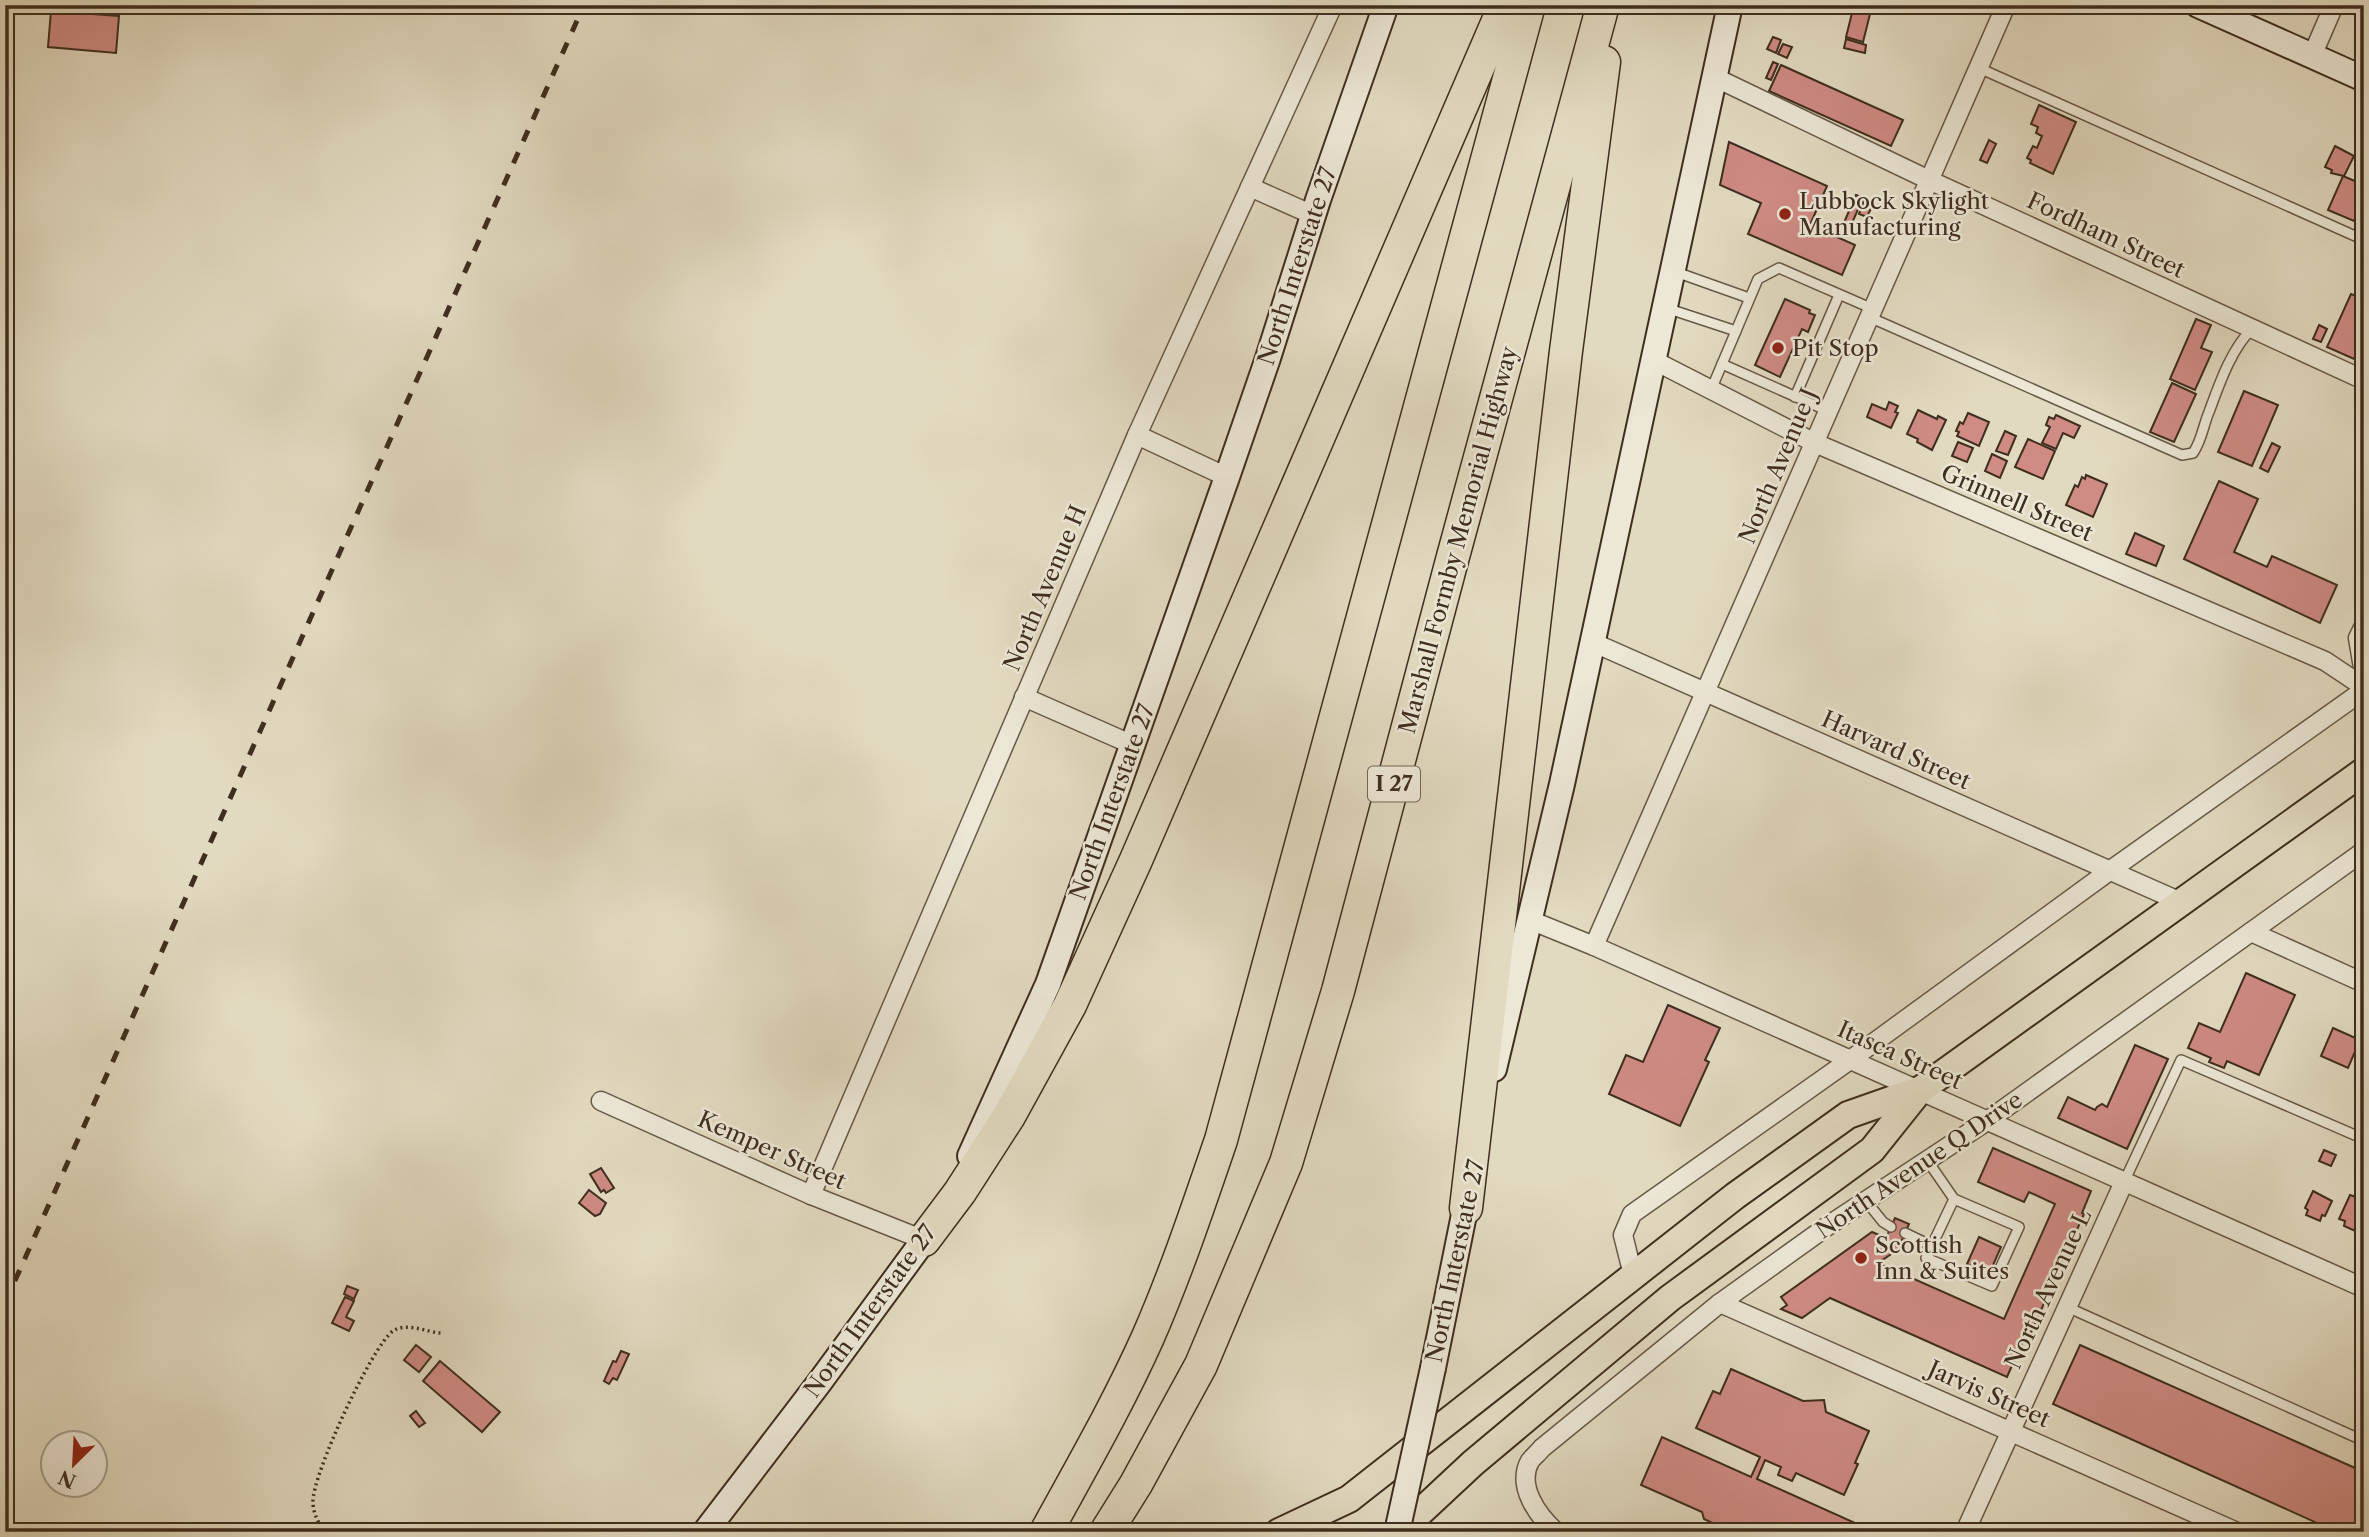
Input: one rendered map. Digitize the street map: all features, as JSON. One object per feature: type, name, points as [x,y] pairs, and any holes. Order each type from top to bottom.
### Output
[{"type":"highway","points":[[924,1240],[960,1192],[1009,1116],[1070,1005],[1136,860],[1505,5]]},
{"type":"highway","points":[[1046,1532],[1096,1441],[1147,1338],[1181,1255],[1220,1140],[1529,5]]},
{"type":"highway","name":"Marshall Formby Memorial Highway","points":[[1106,1532],[1161,1441],[1206,1355],[1286,1163],[1338,991],[1603,5]]},
{"type":"highway","points":[[1466,1208],[1563,379],[1610,5]]},
{"type":"main road","name":"North Interstate 27","points":[[705,1532],[924,1240],[961,1177],[1048,984],[1227,477],[1313,215],[1386,5]]},
{"type":"main road","name":"North Interstate 27","points":[[1398,1532],[1493,1073],[1562,783],[1730,5]]},
{"type":"main road","points":[[2198,5],[2364,79]]},
{"type":"main road","name":"North Avenue Q Drive","points":[[1398,1532],[1473,1463],[1670,1298],[1872,1150],[1920,1090],[2364,771]]},
{"type":"main road","name":"North Avenue Q Drive","points":[[1279,1532],[1349,1499],[1735,1196],[1848,1115],[1920,1090]]},
{"type":"street","name":"North Avenue H","points":[[811,1195],[1137,435],[1333,5]]},
{"type":"street","name":"North Avenue J","points":[[1594,946],[2006,5]]},
{"type":"street","points":[[2312,56],[2334,5]]},
{"type":"street","name":"Fordham Street","points":[[1714,77],[1929,180],[2364,380]]},
{"type":"street","points":[[1250,187],[1313,215]]},
{"type":"street","name":"Grinnell Street","points":[[1653,360],[1815,443],[2325,661],[2364,689]]},
{"type":"street","points":[[1137,435],[1227,477]]},
{"type":"street","points":[[2364,626],[2358,638],[2364,674]]},
{"type":"street","name":"Harvard Street","points":[[1592,642],[2181,902]]},
{"type":"street","points":[[1633,1275],[1623,1235],[1632,1214],[2364,689]]},
{"type":"street","points":[[1024,697],[1133,745]]},
{"type":"street","name":"North Avenue Q Drive","points":[[1556,1532],[1536,1514],[1525,1480],[1530,1462],[1542,1448],[1720,1303],[1987,1121],[2364,850]]},
{"type":"street","name":"Itasca Street","points":[[1530,920],[2364,1288]]},
{"type":"street","points":[[2250,932],[2364,983]]},
{"type":"street","name":"Kemper Street","points":[[601,1101],[811,1195],[924,1240]]},
{"type":"street","name":"North Avenue L","points":[[1965,1532],[2124,1182]]},
{"type":"street","name":"Jarvis Street","points":[[1720,1303],[2237,1532]]},
{"type":"lane","points":[[1979,68],[2364,240]]},
{"type":"lane","points":[[1711,390],[1758,279],[1779,268],[2182,455],[2193,453],[2199,444],[2208,413],[2235,351],[2252,329]]},
{"type":"lane","points":[[1672,271],[1749,298]]},
{"type":"lane","points":[[1795,397],[1839,295]]},
{"type":"lane","points":[[1664,307],[1736,331]]},
{"type":"lane","points":[[1722,365],[1828,411]]},
{"type":"lane","points":[[2124,1182],[2181,1060],[2364,1139]]},
{"type":"lane","points":[[1927,1160],[1954,1199],[2019,1227],[1992,1286],[1926,1258],[1954,1199]]},
{"type":"lane","points":[[1866,1201],[1883,1222],[1891,1227]]},
{"type":"lane","points":[[1905,1233],[1931,1246]]},
{"type":"lane","points":[[2067,1307],[2364,1441]]},
{"type":"path","points":[[324,1532],[316,1518],[312,1501],[327,1452],[345,1410],[372,1360],[393,1332],[409,1327],[441,1333]]},
{"type":"building","points":[[1853,9],[1870,14],[1863,42],[1846,37]]},
{"type":"building","points":[[51,11],[119,16],[116,53],[48,47]]},
{"type":"building","points":[[1773,37],[1781,40],[1776,53],[1767,49]]},
{"type":"building","points":[[1846,39],[1866,45],[1865,53],[1844,48]]},
{"type":"building","points":[[1783,44],[1792,47],[1787,58],[1778,54]]},
{"type":"building","points":[[1773,62],[1778,64],[1771,80],[1766,78]]},
{"type":"building","points":[[1781,65],[1903,120],[1891,146],[1769,91]]},
{"type":"building","points":[[2039,105],[2076,122],[2053,174],[2030,163],[2031,160],[2027,158],[2033,146],[2037,148],[2042,136],[2036,133],[2038,127],[2031,124]]},
{"type":"building","points":[[1989,140],[1996,144],[1987,163],[1980,160]]},
{"type":"building","name":"Lubbock Skylight Manufacturing","points":[[1729,142],[1827,186],[1810,225],[1855,245],[1842,275],[1748,234],[1761,203],[1720,185]]},
{"type":"building","points":[[2335,146],[2354,156],[2344,176],[2331,173],[2332,170],[2325,167]]},
{"type":"building","points":[[2343,176],[2364,185],[2364,200],[2354,221],[2328,210]]},
{"type":"building","points":[[1856,195],[1863,198],[1849,230],[1842,227]]},
{"type":"building","points":[[1865,198],[1874,202],[1867,217],[1859,214]]},
{"type":"building","points":[[2364,278],[2364,338],[2354,359],[2327,347],[2351,294],[2356,296]]},
{"type":"building","name":"Pit Stop","points":[[1785,299],[1815,315],[1808,332],[1802,329],[1780,377],[1755,365]]},
{"type":"building","points":[[2196,319],[2211,325],[2201,348],[2212,352],[2195,390],[2170,379]]},
{"type":"building","points":[[2319,325],[2327,329],[2321,342],[2313,339]]},
{"type":"building","points":[[2172,383],[2196,394],[2174,442],[2150,432]]},
{"type":"building","points":[[2244,391],[2278,405],[2252,466],[2218,452]]},
{"type":"building","points":[[1889,402],[1898,406],[1895,412],[1898,413],[1891,428],[1867,417],[1872,404],[1886,410]]},
{"type":"building","points":[[1918,410],[1946,420],[1932,450],[1907,434]]},
{"type":"building","points":[[1968,413],[1989,422],[1979,446],[1957,436],[1960,422],[1963,424]]},
{"type":"building","points":[[2056,415],[2080,426],[2074,438],[2063,433],[2056,449],[2042,443],[2050,427],[2046,425],[2049,417],[2054,419]]},
{"type":"building","points":[[2005,431],[2016,436],[2008,455],[1996,451]]},
{"type":"building","points":[[2028,439],[2055,451],[2043,479],[2015,467]]},
{"type":"building","points":[[1958,442],[1973,448],[1967,462],[1952,456]]},
{"type":"building","points":[[2272,443],[2280,447],[2268,472],[2260,468]]},
{"type":"building","points":[[1992,454],[2007,461],[2000,478],[1985,471]]},
{"type":"building","points":[[2086,475],[2107,484],[2093,517],[2066,505],[2075,485],[2078,487],[2082,477],[2085,479]]},
{"type":"building","points":[[2219,481],[2258,499],[2234,552],[2267,567],[2272,556],[2337,585],[2320,623],[2184,559]]},
{"type":"building","points":[[2135,533],[2164,546],[2156,566],[2126,554]]},
{"type":"building","points":[[2246,973],[2295,995],[2259,1075],[2227,1061],[2224,1068],[2209,1062],[2211,1058],[2188,1048],[2199,1023],[2220,1032]]},
{"type":"building","points":[[1668,1005],[1720,1028],[1705,1060],[1709,1062],[1680,1126],[1609,1094],[1626,1055],[1643,1062]]},
{"type":"building","points":[[2333,1028],[2360,1040],[2348,1068],[2321,1056]]},
{"type":"building","points":[[2135,1045],[2168,1059],[2127,1149],[2058,1118],[2068,1097],[2095,1110],[2102,1104],[2107,1107]]},
{"type":"building","name":"Scottish Inn & Suites","points":[[1993,1148],[2091,1191],[2082,1213],[2084,1214],[2029,1337],[2025,1336],[2007,1377],[1830,1298],[1802,1318],[1781,1309],[1787,1305],[1781,1297],[1872,1232],[1886,1238],[1895,1218],[1909,1224],[1900,1245],[1903,1246],[1878,1263],[2004,1319],[2055,1204],[2029,1192],[2024,1202],[1978,1182]]},
{"type":"building","points":[[2324,1150],[2336,1155],[2331,1166],[2319,1161]]},
{"type":"building","points":[[601,1168],[614,1188],[606,1193],[604,1190],[601,1192],[590,1174]]},
{"type":"building","points":[[589,1190],[606,1203],[600,1214],[595,1216],[579,1203]]},
{"type":"building","points":[[2313,1191],[2332,1201],[2320,1221],[2306,1215],[2308,1210],[2305,1208]]},
{"type":"building","points":[[2350,1195],[2362,1199],[2364,1196],[2364,1235],[2344,1226],[2345,1221],[2339,1219]]},
{"type":"building","points":[[1979,1237],[2001,1247],[1989,1274],[1967,1264]]},
{"type":"building","points":[[347,1286],[358,1290],[354,1299],[344,1294]]},
{"type":"building","points":[[345,1297],[354,1301],[346,1317],[354,1321],[349,1331],[332,1323]]},
{"type":"building","points":[[416,1345],[431,1357],[419,1372],[404,1360]]},
{"type":"building","points":[[2080,1345],[2364,1472],[2364,1532],[2337,1532],[2053,1404]]},
{"type":"building","points":[[621,1351],[629,1354],[617,1380],[613,1378],[609,1384],[604,1381]]},
{"type":"building","points":[[440,1361],[500,1412],[482,1432],[423,1381]]},
{"type":"building","points":[[1731,1369],[1803,1401],[1824,1400],[1826,1412],[1869,1431],[1844,1495],[1796,1473],[1792,1481],[1778,1475],[1781,1467],[1765,1460],[1757,1479],[1875,1532],[1746,1532],[1731,1525],[1723,1528],[1704,1519],[1702,1512],[1641,1485],[1662,1437],[1751,1477],[1760,1457],[1696,1428],[1713,1391],[1720,1394]]},
{"type":"building","points":[[416,1411],[425,1423],[419,1427],[410,1416]]},
{"type":"railway","points":[[5,1303],[584,5]]},
{"type":"place","name":"Lubbock Skylight Manufacturing","points":[[1785,214]]},
{"type":"place","name":"Pit Stop","points":[[1778,348]]},
{"type":"place","name":"Scottish Inn & Suites","points":[[1861,1258]]}]
